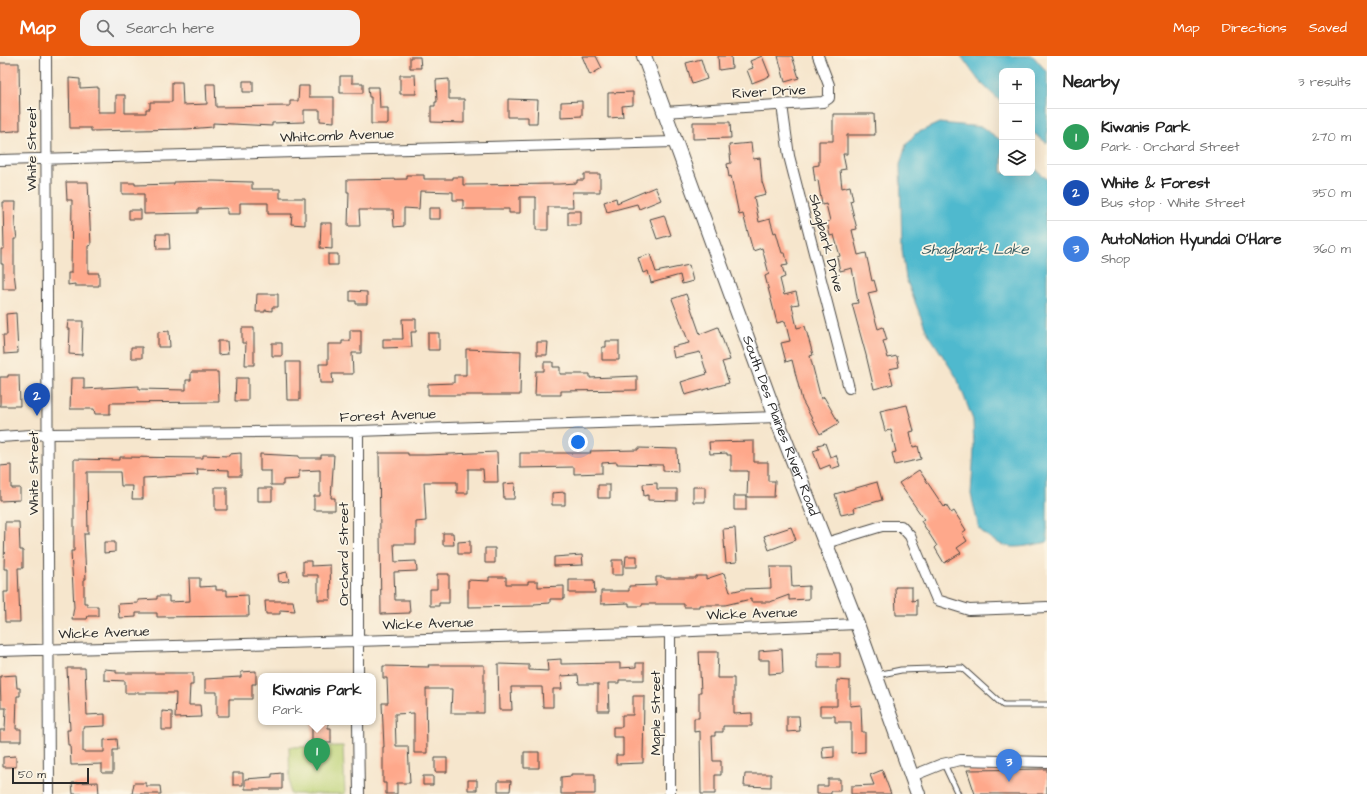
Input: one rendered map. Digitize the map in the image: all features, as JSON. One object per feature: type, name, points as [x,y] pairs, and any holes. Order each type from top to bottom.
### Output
[{"type":"main road","name":"South Des Plaines River Road","points":[[644,56],[674,142],[776,417],[857,624],[918,794]]},
{"type":"street","name":"White Street","points":[[46,56],[49,794]]},
{"type":"street","name":"River Drive","points":[[664,112],[817,104],[828,100],[829,85],[818,56]]},
{"type":"street","name":"Shagbark Drive","points":[[782,105],[789,156],[849,388]]},
{"type":"street","name":"Whitcomb Avenue","points":[[0,160],[674,142]]},
{"type":"street","name":"Forest Avenue","points":[[0,437],[47,434],[358,431],[776,417]]},
{"type":"street","name":"Orchard Street","points":[[358,431],[358,673]]},
{"type":"street","points":[[826,543],[882,526],[901,526],[910,536],[937,600],[968,610],[1047,607]]},
{"type":"street","name":"Wicke Avenue","points":[[0,651],[670,632],[857,624]]},
{"type":"street","name":"Maple Street","points":[[670,632],[670,794]]},
{"type":"street","points":[[358,725],[359,794]]},
{"type":"street","points":[[912,776],[944,764],[961,760],[1047,762]]},
{"type":"lane","points":[[875,675],[901,670],[962,668],[1003,705],[1047,705]]},
{"type":"lane","points":[[944,764],[958,794]]},
{"type":"green space","points":[[343,746],[345,794],[290,794],[289,747]]},
{"type":"water","points":[[961,56],[1033,56],[1047,72],[1047,143],[1035,134],[1035,68],[999,68],[999,100],[979,81]]},
{"type":"water","name":"Shagbark Lake","points":[[939,123],[982,127],[999,139],[999,176],[1035,176],[1035,169],[1047,179],[1045,233],[1047,239],[1047,542],[1015,547],[1002,545],[979,529],[971,494],[974,450],[973,420],[957,378],[926,330],[906,279],[902,249],[900,165],[906,145],[915,134]]},
{"type":"building","points":[[582,56],[596,56],[602,68],[590,75]]},
{"type":"building","points":[[718,56],[731,56],[732,68],[719,70]]},
{"type":"building","points":[[762,56],[770,76],[752,83],[747,70],[753,68],[750,61]]},
{"type":"building","points":[[778,56],[792,56],[799,78],[785,82]]},
{"type":"building","points":[[410,57],[420,57],[421,68],[410,68]]},
{"type":"building","points":[[701,59],[707,79],[692,84],[686,63]]},
{"type":"building","points":[[0,63],[19,63],[20,130],[0,132]]},
{"type":"building","points":[[400,75],[415,75],[416,94],[400,94]]},
{"type":"building","points":[[340,76],[352,76],[352,83],[363,83],[363,93],[340,93]]},
{"type":"building","points":[[69,78],[80,79],[80,88],[98,87],[98,112],[116,112],[116,95],[125,95],[125,113],[146,113],[146,109],[150,109],[150,102],[172,102],[172,82],[182,82],[183,105],[207,104],[206,84],[215,84],[216,107],[290,106],[290,101],[298,101],[299,86],[309,86],[309,97],[334,97],[334,122],[320,121],[320,110],[304,110],[304,122],[272,123],[272,126],[213,123],[213,127],[187,129],[91,131],[91,128],[70,128]]},
{"type":"building","points":[[449,79],[449,99],[464,99],[464,123],[431,122],[431,106],[435,106],[435,102],[437,102],[436,80]]},
{"type":"building","points":[[243,81],[253,81],[253,92],[243,92]]},
{"type":"building","points":[[368,87],[379,87],[380,108],[388,108],[388,124],[371,124],[371,97],[369,97]]},
{"type":"building","points":[[633,92],[633,105],[622,106],[623,117],[608,118],[608,93]]},
{"type":"building","points":[[508,99],[538,100],[537,123],[528,123],[528,117],[508,117]]},
{"type":"building","points":[[582,101],[582,116],[561,117],[561,102]]},
{"type":"building","points":[[833,114],[874,114],[875,135],[847,135],[847,154],[843,154],[846,169],[840,170],[842,188],[850,186],[853,200],[850,201],[857,229],[852,230],[858,255],[866,253],[872,281],[874,280],[877,291],[868,293],[878,329],[883,327],[887,340],[883,341],[888,358],[897,356],[899,367],[889,369],[893,384],[874,389],[852,304],[858,303],[852,268],[840,271],[837,257],[840,256],[834,235],[830,236],[827,222],[830,221],[826,204],[822,205],[818,180],[815,181],[813,166],[819,165],[819,141],[833,141]]},
{"type":"building","points":[[693,122],[730,122],[731,138],[693,139]]},
{"type":"building","points":[[751,143],[753,159],[760,158],[762,182],[766,194],[754,197],[759,222],[770,219],[774,233],[776,232],[782,253],[785,253],[788,265],[782,266],[785,277],[780,279],[784,295],[796,292],[799,304],[792,305],[797,328],[805,326],[813,355],[810,356],[821,399],[824,397],[839,423],[820,434],[802,400],[792,360],[786,362],[781,343],[790,341],[785,321],[777,323],[765,276],[769,274],[762,248],[753,251],[743,214],[739,215],[731,176],[729,177],[727,164],[731,163],[729,145]]},
{"type":"building","points":[[584,174],[600,174],[600,192],[572,192],[573,207],[548,207],[548,230],[536,230],[536,197],[520,197],[520,213],[509,213],[509,209],[463,209],[463,200],[453,200],[453,192],[420,191],[419,209],[404,208],[404,226],[394,227],[393,210],[359,210],[360,226],[348,226],[349,192],[347,192],[347,180],[407,179],[407,175],[424,175],[424,179],[453,179],[453,177],[463,177],[463,185],[559,184],[577,183],[577,180],[584,180]]},
{"type":"building","points":[[213,181],[252,182],[252,189],[280,189],[280,198],[305,198],[305,225],[291,224],[292,214],[268,214],[268,203],[240,203],[240,214],[227,214],[227,208],[198,209],[198,213],[144,214],[144,194],[122,194],[122,183],[135,183],[135,185]]},
{"type":"building","points":[[66,182],[88,182],[91,245],[88,246],[88,273],[99,273],[99,286],[75,286],[75,284],[68,285],[68,273],[71,273],[72,200],[67,200]]},
{"type":"building","points":[[655,187],[661,200],[639,209],[637,204],[607,212],[604,202],[616,198],[617,203]]},
{"type":"building","points":[[3,202],[16,202],[15,226],[17,239],[14,239],[14,273],[16,289],[3,289],[3,264],[1,264],[1,249],[4,249]]},
{"type":"building","points":[[429,208],[440,208],[440,219],[429,219]]},
{"type":"building","points":[[129,210],[141,210],[141,219],[129,219]]},
{"type":"building","points":[[568,211],[581,211],[581,225],[568,225]]},
{"type":"building","points":[[664,215],[671,235],[657,239],[650,219]]},
{"type":"building","points":[[321,223],[332,223],[332,249],[320,248]]},
{"type":"building","points":[[156,234],[169,234],[170,249],[157,249]]},
{"type":"building","points":[[328,254],[338,254],[338,265],[328,265]]},
{"type":"building","points":[[650,254],[656,272],[689,265],[693,281],[682,284],[680,275],[651,283],[648,271],[643,273],[638,258]]},
{"type":"building","points":[[350,291],[367,292],[367,304],[356,304],[356,301],[350,301]]},
{"type":"building","points":[[257,294],[278,294],[278,307],[272,307],[272,311],[265,310],[265,312],[256,312]]},
{"type":"building","points":[[686,294],[700,334],[718,327],[730,360],[722,362],[729,383],[685,395],[681,382],[707,374],[700,352],[674,358],[672,347],[689,343],[672,299]]},
{"type":"building","points":[[16,313],[18,353],[4,354],[3,335],[7,335],[6,314]]},
{"type":"building","points":[[402,319],[416,319],[416,332],[411,332],[412,347],[383,348],[383,339],[403,339]]},
{"type":"building","points":[[68,321],[83,321],[82,355],[69,354],[70,329],[67,329]]},
{"type":"building","points":[[242,328],[254,328],[254,365],[245,365],[246,343],[242,343]]},
{"type":"building","points":[[350,330],[361,330],[361,353],[352,353],[353,374],[332,374],[333,383],[320,383],[319,364],[328,364],[328,344],[342,344],[342,341],[350,341]]},
{"type":"building","points":[[169,331],[170,347],[158,347],[158,332]]},
{"type":"building","points":[[428,333],[439,333],[439,350],[428,350]]},
{"type":"building","points":[[218,341],[227,341],[228,354],[218,355]]},
{"type":"building","points":[[606,341],[619,341],[619,360],[602,360],[602,347],[606,347]]},
{"type":"building","points":[[537,342],[548,342],[547,355],[537,355]]},
{"type":"building","points":[[272,343],[282,343],[282,356],[272,356]]},
{"type":"building","points":[[131,347],[142,347],[142,358],[131,358]]},
{"type":"building","points":[[466,349],[521,351],[520,395],[428,395],[428,384],[454,383],[454,375],[466,375]]},
{"type":"building","points":[[286,362],[300,362],[300,400],[287,400]]},
{"type":"building","points":[[544,362],[553,362],[553,367],[560,367],[560,374],[590,374],[590,378],[637,376],[637,390],[561,391],[561,395],[535,395],[536,371],[544,371]]},
{"type":"building","points":[[191,372],[218,372],[219,402],[110,403],[110,414],[95,414],[94,409],[70,409],[71,378],[84,378],[84,389],[139,386],[139,389],[186,390],[186,380],[191,380]]},
{"type":"building","points":[[8,375],[19,375],[20,406],[0,406],[0,377],[8,377]]},
{"type":"building","points":[[236,378],[248,378],[248,401],[235,401]]},
{"type":"building","points":[[907,405],[914,431],[910,432],[913,447],[918,446],[921,459],[895,465],[892,453],[896,452],[891,430],[885,431],[880,411]]},
{"type":"building","points":[[754,441],[754,462],[768,462],[768,481],[775,481],[774,497],[747,497],[748,471],[731,471],[731,455],[727,455],[727,453],[710,454],[709,442]]},
{"type":"building","points":[[825,443],[830,457],[836,455],[840,466],[831,469],[830,465],[820,469],[813,451],[819,449],[818,445]]},
{"type":"building","points":[[638,448],[677,449],[678,472],[663,471],[663,465],[617,464],[617,462],[602,463],[602,473],[574,474],[574,467],[520,468],[520,453],[591,453],[590,451],[638,450]]},
{"type":"building","points":[[497,452],[498,482],[484,482],[483,469],[468,469],[468,493],[457,493],[457,482],[424,482],[426,521],[416,522],[416,544],[394,544],[395,562],[416,561],[417,571],[394,572],[395,600],[409,600],[410,613],[381,614],[379,453],[408,453],[408,455],[427,455]]},
{"type":"building","points":[[241,453],[241,476],[229,476],[229,470],[197,469],[198,475],[143,478],[143,499],[132,499],[133,486],[121,486],[120,472],[87,472],[88,534],[84,534],[86,579],[84,579],[84,603],[87,603],[87,606],[98,606],[98,616],[88,616],[87,619],[72,619],[74,607],[71,551],[74,551],[74,459],[120,460],[120,457],[203,458],[203,455],[229,456],[229,454]]},
{"type":"building","points":[[260,454],[299,456],[299,458],[321,458],[321,455],[334,455],[331,498],[335,498],[335,510],[314,510],[314,496],[320,496],[320,470],[299,471],[299,479],[283,480],[283,485],[271,485],[271,471],[260,471]]},
{"type":"building","points":[[11,465],[11,488],[20,488],[20,500],[0,501],[0,466]]},
{"type":"building","points":[[919,470],[944,507],[946,505],[951,513],[954,511],[966,530],[962,533],[967,541],[957,548],[961,553],[944,563],[935,548],[937,546],[921,521],[924,519],[899,483]]},
{"type":"building","points":[[877,482],[882,500],[854,508],[855,512],[841,515],[835,494]]},
{"type":"building","points":[[515,483],[514,499],[504,499],[503,484]]},
{"type":"building","points":[[657,483],[657,489],[677,489],[677,501],[648,500],[648,495],[644,496],[643,484]]},
{"type":"building","points":[[598,485],[610,485],[610,498],[598,498]]},
{"type":"building","points":[[215,487],[227,487],[227,510],[215,510]]},
{"type":"building","points":[[693,487],[705,487],[705,502],[693,502]]},
{"type":"building","points":[[258,488],[272,488],[272,501],[258,501]]},
{"type":"building","points":[[565,492],[565,505],[552,505],[552,493]]},
{"type":"building","points":[[734,496],[746,496],[746,510],[734,510]]},
{"type":"building","points":[[5,522],[19,522],[20,550],[23,550],[23,568],[18,568],[20,622],[5,622],[4,592],[8,592],[8,569],[4,569]]},
{"type":"building","points":[[791,527],[796,540],[769,550],[764,536]]},
{"type":"building","points":[[735,528],[737,562],[726,563],[723,529]]},
{"type":"building","points":[[443,533],[453,533],[454,545],[443,545]]},
{"type":"building","points":[[470,541],[470,554],[458,554],[458,542]]},
{"type":"building","points":[[104,542],[115,542],[115,552],[104,553]]},
{"type":"building","points":[[485,548],[495,548],[495,563],[485,563]]},
{"type":"building","points":[[582,555],[583,565],[554,566],[554,557]]},
{"type":"building","points":[[626,556],[637,556],[637,567],[625,567]]},
{"type":"building","points":[[612,560],[623,560],[623,575],[612,575]]},
{"type":"building","points":[[303,561],[311,561],[311,566],[330,565],[331,600],[318,600],[318,575],[303,575]]},
{"type":"building","points":[[770,567],[791,567],[792,587],[809,586],[809,599],[789,600],[789,595],[770,602],[751,602],[751,599],[725,605],[699,605],[699,607],[684,607],[684,604],[642,604],[642,606],[629,606],[629,603],[601,604],[601,591],[629,591],[629,586],[656,585],[656,577],[696,578],[696,576],[706,576],[706,579],[724,573],[730,592],[743,589],[771,588]]},
{"type":"building","points":[[287,572],[289,581],[279,582],[278,574]]},
{"type":"building","points":[[437,574],[449,574],[449,603],[439,603],[439,606],[430,606],[430,589],[437,589]]},
{"type":"building","points":[[489,577],[506,577],[506,584],[528,584],[528,581],[538,581],[538,587],[564,586],[564,599],[550,599],[550,603],[534,604],[534,606],[468,607],[468,580],[489,581]]},
{"type":"building","points":[[189,578],[200,578],[200,587],[216,586],[216,590],[227,590],[227,596],[248,595],[249,616],[157,617],[157,613],[136,613],[136,617],[119,618],[118,604],[138,603],[138,600],[157,599],[157,596],[169,596],[169,602],[190,601]]},
{"type":"building","points":[[569,580],[594,580],[595,593],[569,593]]},
{"type":"building","points":[[895,587],[912,587],[912,601],[917,600],[917,615],[896,615]]},
{"type":"building","points":[[265,601],[293,601],[295,611],[280,610],[280,614],[266,614]]},
{"type":"building","points":[[782,649],[783,673],[769,674],[769,660],[759,660],[759,651]]},
{"type":"building","points":[[699,652],[718,652],[717,678],[734,678],[734,714],[752,713],[752,726],[723,726],[723,732],[715,732],[715,736],[712,736],[713,761],[721,761],[721,775],[715,775],[715,794],[701,794],[700,731],[694,732],[694,718],[699,718],[699,692],[701,692]]},
{"type":"building","points":[[818,653],[840,653],[840,668],[818,668]]},
{"type":"building","points":[[561,659],[561,664],[620,663],[620,668],[636,667],[636,663],[644,663],[644,680],[619,680],[619,683],[608,683],[609,711],[598,711],[598,684],[579,684],[578,675],[561,676],[562,689],[553,689],[553,707],[543,707],[542,687],[511,687],[512,710],[499,710],[498,664],[529,665],[529,670],[548,671],[547,660]]},
{"type":"building","points":[[428,665],[484,665],[484,713],[451,713],[452,689],[426,689],[427,753],[414,753],[414,713],[395,714],[396,746],[408,746],[410,783],[397,783],[397,794],[386,794],[386,783],[383,783],[384,747],[382,703],[388,703],[387,678],[383,678],[383,666],[429,667]]},
{"type":"building","points":[[67,668],[85,668],[87,715],[105,714],[105,726],[83,727],[83,752],[104,752],[104,740],[117,739],[118,750],[113,750],[113,773],[102,773],[102,764],[71,765],[70,745],[68,745],[67,730],[70,730]]},
{"type":"building","points":[[104,669],[116,670],[116,673],[193,673],[193,685],[190,685],[189,705],[200,705],[201,717],[175,718],[176,693],[125,693],[125,681],[104,680]]},
{"type":"building","points":[[256,671],[256,684],[252,684],[252,699],[229,699],[229,716],[217,716],[217,692],[205,692],[205,679],[241,677],[241,672]]},
{"type":"building","points":[[16,675],[17,688],[20,688],[20,696],[17,696],[16,729],[21,729],[21,741],[0,741],[0,730],[5,730],[6,708],[1,708],[0,676]]},
{"type":"building","points":[[837,680],[850,681],[850,706],[861,705],[862,732],[865,732],[865,752],[851,753],[851,722],[835,722],[835,716],[820,716],[820,706],[837,706]]},
{"type":"building","points":[[633,696],[644,696],[643,763],[616,764],[616,755],[623,755],[623,737],[613,737],[613,727],[622,727],[622,715],[633,715]]},
{"type":"building","points":[[162,711],[172,712],[172,730],[162,730]]},
{"type":"building","points":[[787,716],[799,716],[800,731],[787,732]]},
{"type":"building","points":[[312,725],[328,725],[328,728],[331,728],[331,743],[312,743]]},
{"type":"building","points":[[834,746],[834,757],[823,758],[822,747]]},
{"type":"building","points":[[524,752],[539,752],[539,768],[524,768]]},
{"type":"building","points":[[16,756],[16,767],[3,767],[3,757]]},
{"type":"building","points":[[435,758],[447,758],[447,772],[435,772]]},
{"type":"building","points":[[1047,769],[1047,794],[975,794],[967,770]]},
{"type":"building","points":[[882,770],[891,794],[851,794],[851,786],[874,785],[870,775]]},
{"type":"building","points":[[233,773],[243,773],[243,785],[233,785]]},
{"type":"building","points":[[282,773],[282,789],[245,789],[245,779],[272,777],[272,774]]},
{"type":"building","points":[[571,774],[595,774],[595,794],[561,794],[561,777],[571,776]]},
{"type":"building","points":[[745,774],[771,774],[771,787],[744,786]]},
{"type":"building","points":[[423,776],[433,776],[433,785],[423,785]]},
{"type":"building","points":[[828,779],[840,779],[840,791],[831,791],[831,794],[817,794],[817,786],[828,786]]},
{"type":"building","points":[[468,780],[477,780],[477,790],[468,790]]},
{"type":"building","points":[[498,781],[511,781],[510,791],[498,791]]},
{"type":"building","points":[[98,782],[99,794],[73,794],[72,783]]},
{"type":"building","points":[[134,783],[146,783],[146,786],[160,786],[161,794],[132,794]]},
{"type":"place","name":"White & Forest","points":[[37,416]]},
{"type":"place","name":"Kiwanis Park","points":[[317,771]]},
{"type":"place","name":"AutoNation Hyundai O'Hare","points":[[1009,782]]}]
